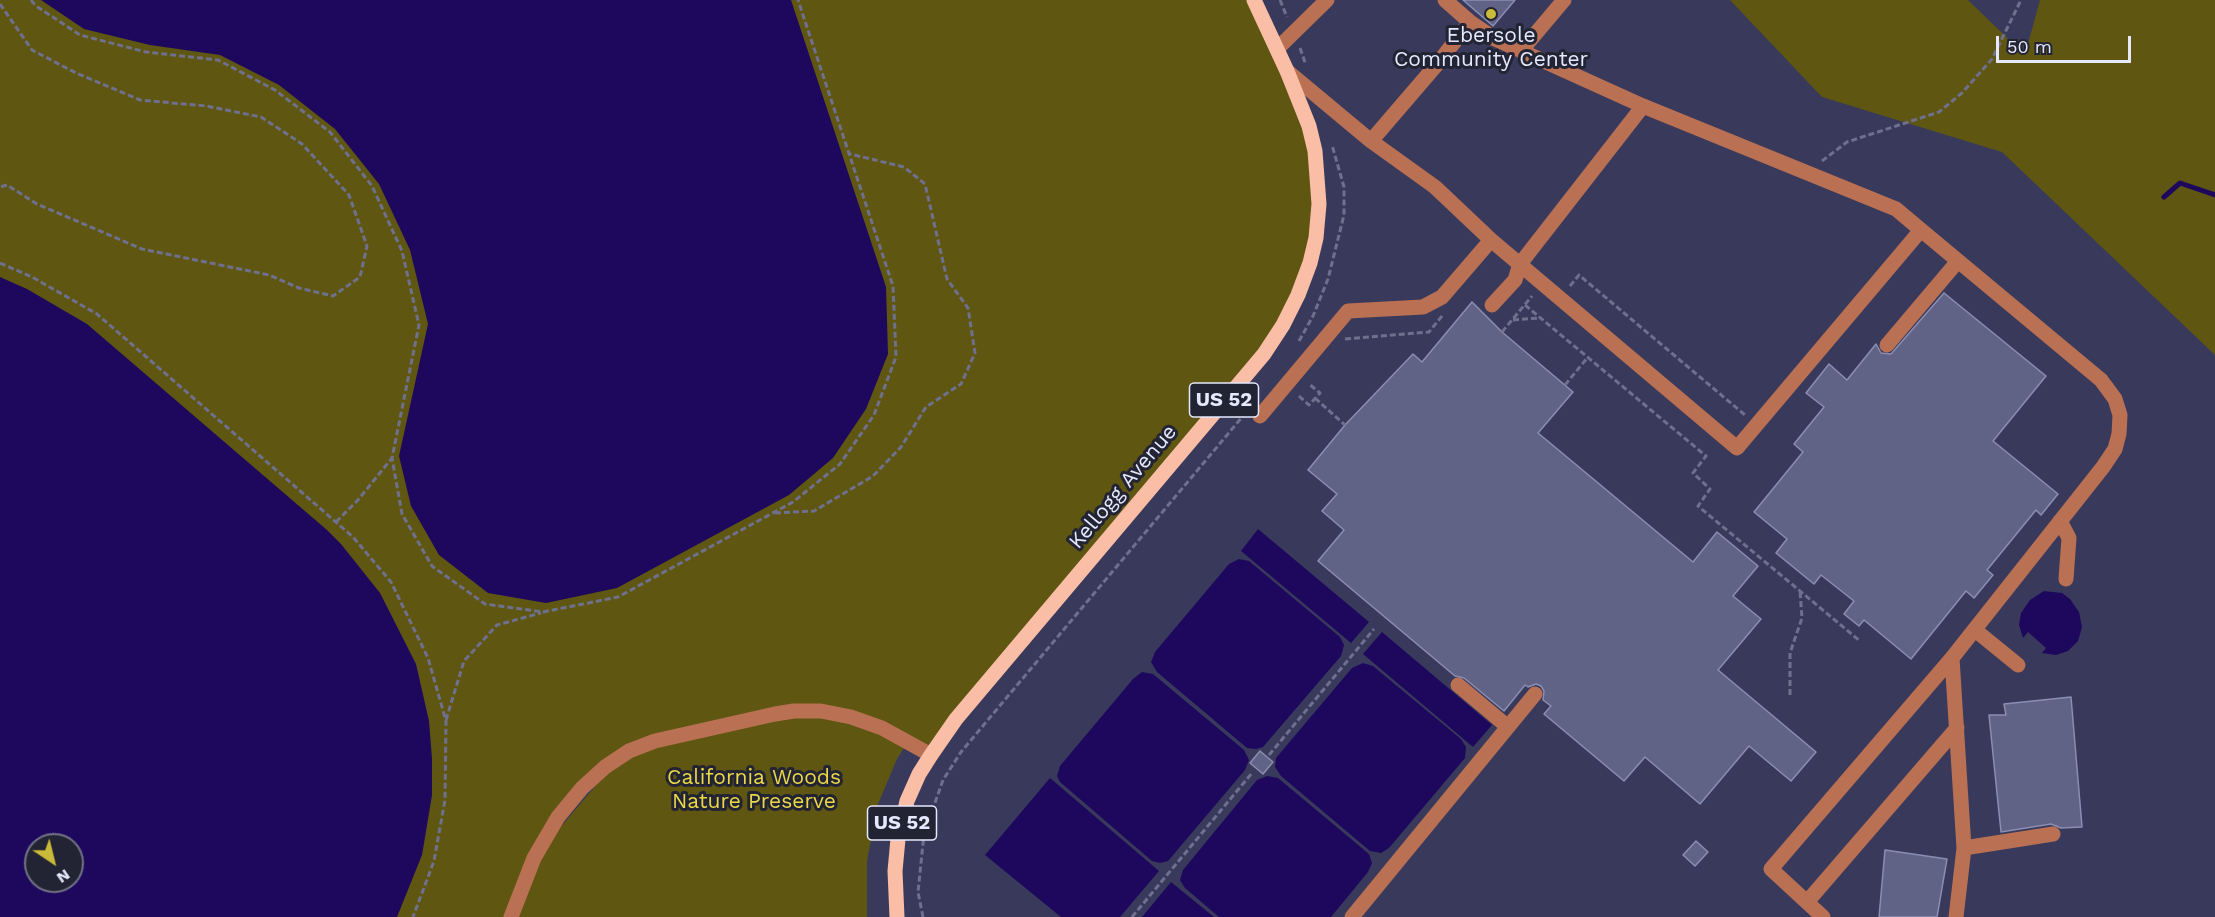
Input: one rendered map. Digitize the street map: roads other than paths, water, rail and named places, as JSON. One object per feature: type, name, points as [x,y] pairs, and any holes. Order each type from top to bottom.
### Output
[{"type":"main road","name":"Kellogg Avenue","points":[[897,917],[895,871],[898,838],[907,801],[919,774],[956,719],[1264,354],[1288,315],[1310,263],[1316,238],[1319,204],[1315,151],[1309,126],[1287,71],[1254,0]]},
{"type":"street","points":[[1277,49],[1327,0]]},
{"type":"street","points":[[1445,0],[1470,22],[1495,39],[1643,106],[1896,209],[2101,380],[2115,399],[2120,415],[2115,449],[1975,630],[1771,869],[1823,917]]},
{"type":"street","points":[[1521,51],[1564,0]]},
{"type":"street","points":[[1371,141],[1470,22]]},
{"type":"street","points":[[1287,71],[1371,141],[1435,187],[1491,240],[1737,448],[1921,230]]},
{"type":"street","points":[[1492,305],[1515,280],[1520,264],[1643,106]]},
{"type":"street","points":[[1260,416],[1347,311],[1423,307],[1442,297],[1491,240]]},
{"type":"street","points":[[1887,345],[1958,261]]},
{"type":"street","points":[[2060,521],[2069,538],[2066,579]]},
{"type":"street","points":[[1975,630],[2018,665]]},
{"type":"street","points":[[1952,658],[1964,848],[1956,917]]},
{"type":"street","points":[[1458,685],[1508,727]]},
{"type":"street","points":[[1352,917],[1535,694]]},
{"type":"street","points":[[511,917],[534,858],[558,817],[582,788],[605,767],[629,752],[655,741],[775,714],[821,711],[851,717],[882,728],[931,755]]},
{"type":"street","points":[[1807,902],[1957,728]]},
{"type":"street","points":[[1964,848],[2053,834]]},
{"type":"waterway","points":[[2164,197],[2180,183],[2215,195]]},
{"type":"place","name":"Ebersole Community Center","points":[[1491,14]]},
{"type":"park label","name":"California Woods Nature Preserve","points":[[754,790]]}]
